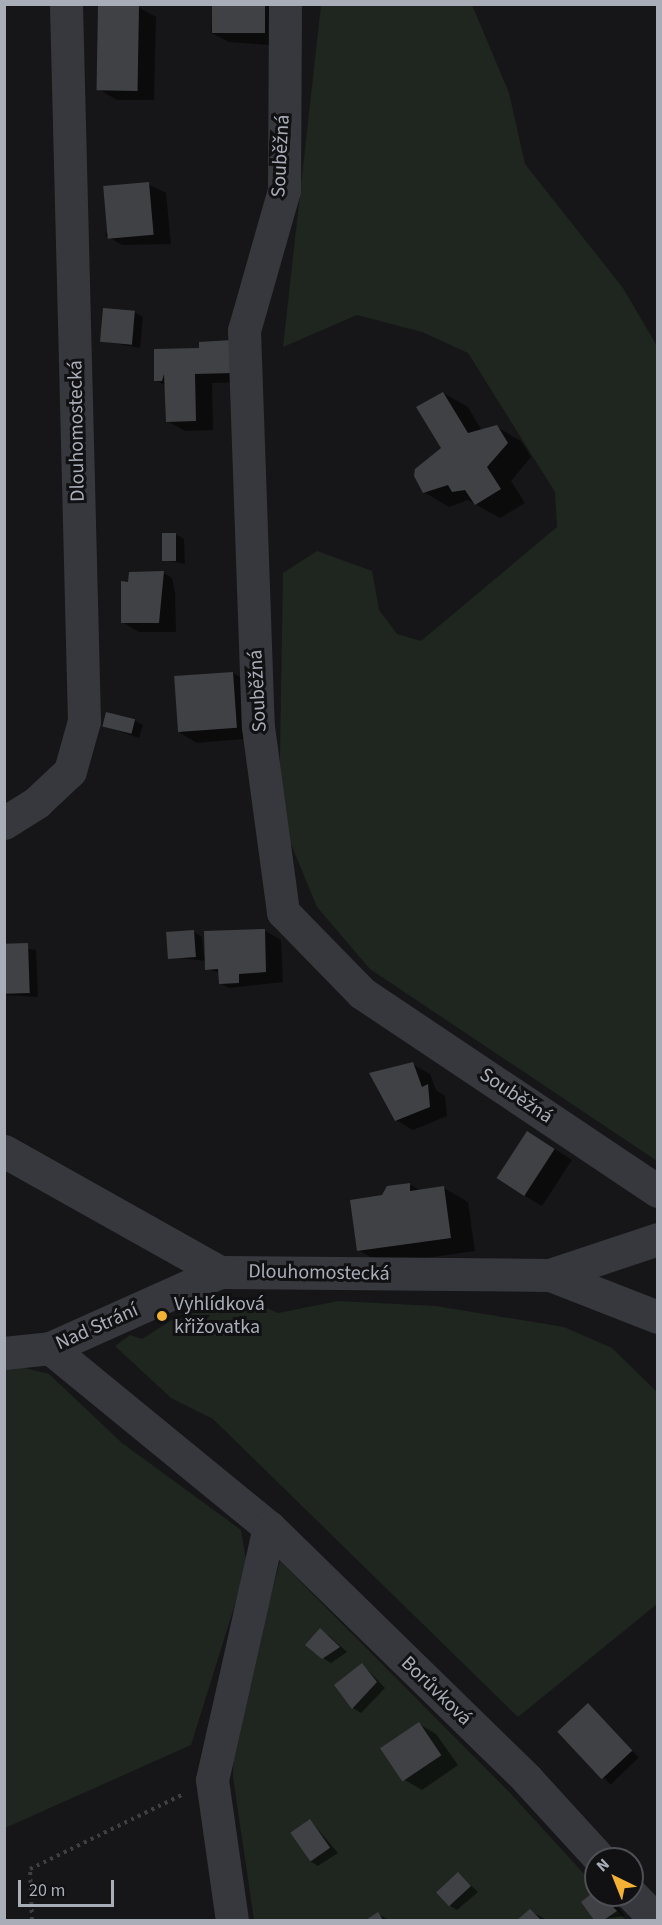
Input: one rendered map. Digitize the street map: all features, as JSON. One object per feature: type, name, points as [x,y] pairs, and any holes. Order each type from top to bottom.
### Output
[{"type":"street","name":"Dlouhomostecká","points":[[4,823],[37,802],[69,771],[84,721],[66,4]]},
{"type":"street","name":"Souběžná","points":[[285,4],[284,190],[244,330],[258,727],[283,912],[362,993],[657,1191]]},
{"type":"street","name":"Dlouhomostecká","points":[[4,1151],[220,1272],[550,1275],[657,1317]]},
{"type":"street","points":[[550,1275],[657,1239]]},
{"type":"street","name":"Nad Strání","points":[[4,1353],[50,1348],[220,1272]]},
{"type":"street","name":"Borůvková","points":[[50,1348],[268,1527],[526,1778],[589,1847]]},
{"type":"street","points":[[232,1920],[212,1780],[268,1527]]},
{"type":"street","points":[[644,1907],[656,1920]]},
{"type":"path","points":[[32,1920],[30,1869],[212,1780]]},
{"type":"shaded area","points":[[321,5],[472,5],[509,93],[525,164],[623,288],[657,346],[657,1161],[370,969],[317,907],[279,815],[283,573],[317,551],[372,571],[379,610],[397,634],[421,641],[557,527],[555,492],[468,353],[422,332],[357,315],[283,347]]},
{"type":"shaded area","points":[[244,1298],[278,1313],[338,1301],[436,1306],[564,1327],[612,1348],[657,1392],[657,1604],[518,1717],[213,1419],[171,1398],[115,1346],[130,1335],[142,1339],[186,1311]]},
{"type":"shaded area","points":[[16,1366],[49,1374],[122,1443],[241,1530],[247,1566],[191,1745],[5,1828],[4,1368]]},
{"type":"shaded area","points":[[280,1561],[510,1793],[584,1874],[584,1907],[614,1907],[626,1920],[254,1920],[233,1777],[234,1736]]},
{"type":"building","points":[[212,4],[265,4],[265,33],[212,33]]},
{"type":"building","points":[[98,5],[139,6],[138,91],[97,90]]},
{"type":"building","points":[[149,182],[154,235],[108,239],[103,186]]},
{"type":"building","points":[[103,308],[135,311],[132,345],[100,342]]},
{"type":"building","points":[[232,340],[233,373],[195,374],[196,421],[166,422],[164,374],[162,381],[154,381],[154,349],[199,348],[199,342]]},
{"type":"building","points":[[443,392],[468,433],[497,425],[508,443],[487,467],[501,489],[475,505],[465,490],[452,492],[448,485],[423,493],[414,476],[415,469],[441,448],[416,407]]},
{"type":"building","points":[[162,533],[176,533],[176,561],[162,561]]},
{"type":"building","points":[[164,571],[159,623],[121,623],[121,581],[128,582],[129,572]]},
{"type":"building","points":[[233,672],[237,728],[178,732],[174,676]]},
{"type":"building","points":[[106,712],[135,719],[131,734],[102,727]]},
{"type":"building","points":[[265,929],[266,972],[239,974],[239,983],[219,984],[218,969],[205,970],[204,931]]},
{"type":"building","points":[[194,930],[196,957],[168,959],[166,932]]},
{"type":"building","points":[[28,943],[30,993],[6,994],[4,944]]},
{"type":"building","points":[[413,1062],[422,1087],[428,1084],[430,1107],[395,1121],[369,1073]]},
{"type":"building","points":[[527,1131],[555,1149],[524,1196],[497,1178]]},
{"type":"building","points":[[410,1183],[410,1191],[444,1186],[451,1238],[357,1251],[350,1200],[382,1195],[387,1186]]},
{"type":"building","points":[[320,1628],[340,1647],[322,1659],[305,1645]]},
{"type":"building","points":[[362,1663],[377,1682],[352,1709],[334,1685]]},
{"type":"building","points":[[588,1703],[632,1751],[602,1779],[557,1732]]},
{"type":"building","points":[[419,1722],[441,1755],[402,1781],[380,1748]]},
{"type":"building","points":[[310,1819],[330,1848],[310,1861],[290,1833]]},
{"type":"building","points":[[458,1872],[471,1886],[449,1906],[436,1892]]},
{"type":"building","points":[[585,1907],[613,1907],[617,1911],[604,1920],[594,1920]]},
{"type":"building","points":[[530,1909],[541,1920],[517,1920]]},
{"type":"building","points":[[378,1912],[383,1920],[366,1920]]},
{"type":"place","name":"Vyhlídková křižovatka","points":[[162,1316]]}]
